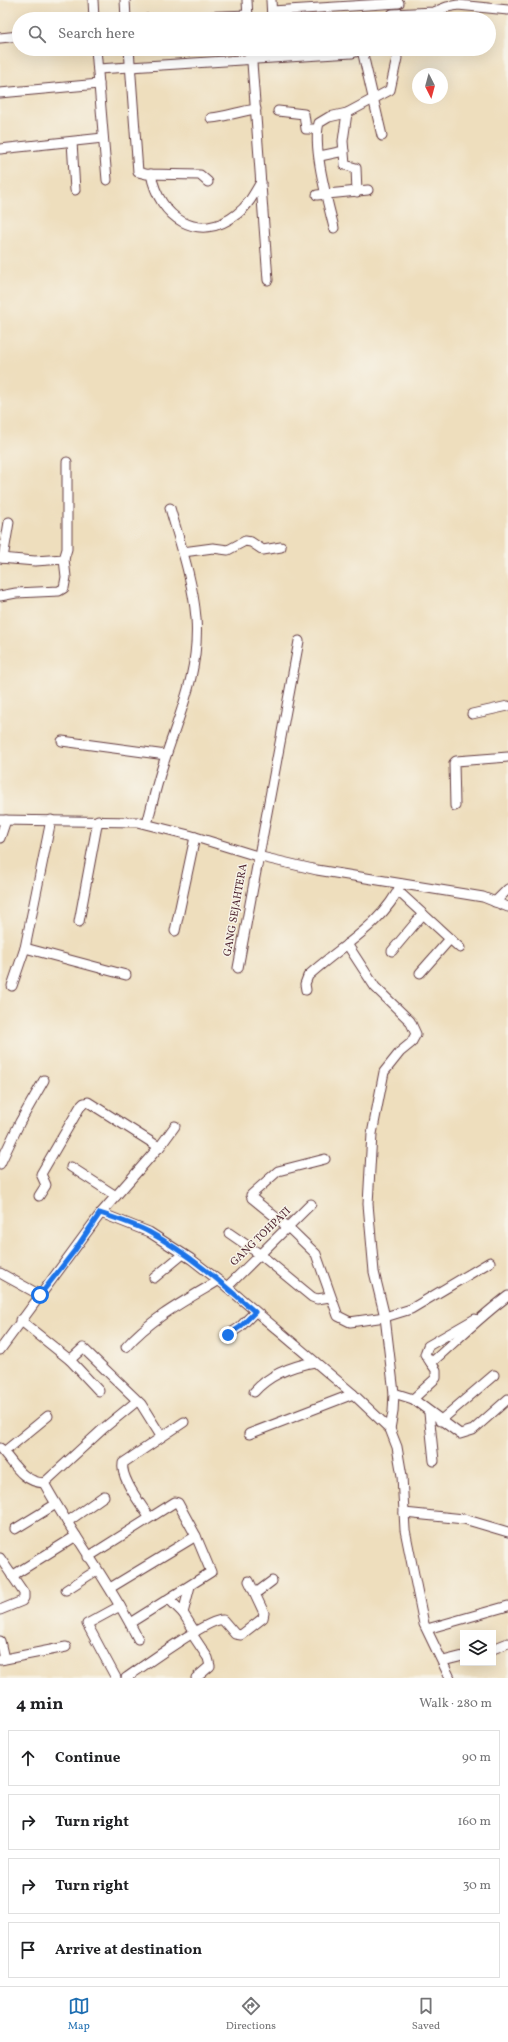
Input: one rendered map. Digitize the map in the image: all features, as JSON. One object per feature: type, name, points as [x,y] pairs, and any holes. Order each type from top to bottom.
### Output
[{"type":"street","points":[[92,0],[93,12]]},
{"type":"street","points":[[126,0],[126,12]]},
{"type":"street","points":[[247,0],[248,12]]},
{"type":"street","points":[[271,0],[272,12]]},
{"type":"street","points":[[299,12],[399,1]]},
{"type":"street","points":[[393,12],[399,1]]},
{"type":"street","points":[[434,12],[458,5],[508,10]]},
{"type":"street","points":[[0,38],[12,37]]},
{"type":"street","points":[[97,56],[107,180]]},
{"type":"street","points":[[129,56],[138,172],[151,174],[200,175],[208,182]]},
{"type":"street","points":[[252,56],[268,280]]},
{"type":"street","points":[[98,69],[252,59],[266,56]]},
{"type":"street","points":[[365,56],[382,136]]},
{"type":"street","points":[[334,228],[326,195],[317,129],[323,120],[347,113],[390,90],[397,58]]},
{"type":"street","points":[[0,93],[99,84]]},
{"type":"street","points":[[211,118],[230,116],[240,111],[256,109]]},
{"type":"street","points":[[278,111],[304,114],[306,129],[317,129]]},
{"type":"street","points":[[347,113],[344,133],[344,151],[346,166],[356,168],[357,192]]},
{"type":"street","points":[[0,149],[103,138]]},
{"type":"street","points":[[72,142],[76,190]]},
{"type":"street","points":[[320,156],[344,151]]},
{"type":"street","points":[[151,174],[155,191],[164,206],[179,220],[191,227],[198,228],[221,223],[236,215],[249,202],[261,182]]},
{"type":"street","points":[[317,195],[368,190]]},
{"type":"street","points":[[0,596],[16,593],[58,591],[64,588],[66,577],[64,558],[67,549],[67,462]]},
{"type":"street","points":[[147,824],[166,755],[191,683],[194,665],[196,618],[183,552],[170,508]]},
{"type":"street","points":[[9,522],[2,558],[35,561],[64,558]]},
{"type":"street","points":[[183,552],[213,548],[228,550],[245,541],[251,542],[263,550],[281,547]]},
{"type":"street","name":"GANG SEJAHTERA","points":[[238,968],[299,641]]},
{"type":"street","points":[[472,714],[508,706]]},
{"type":"street","points":[[62,741],[166,755]]},
{"type":"street","points":[[455,806],[454,763],[456,761],[508,757]]},
{"type":"street","points":[[0,838],[3,820],[98,820],[147,824],[195,836],[258,856],[317,870],[400,888],[483,897],[508,907]]},
{"type":"street","points":[[12,986],[25,948],[51,820]]},
{"type":"street","points":[[79,922],[98,820]]},
{"type":"street","points":[[175,931],[195,836]]},
{"type":"street","points":[[400,888],[423,914],[460,948]]},
{"type":"street","points":[[306,990],[304,984],[308,976],[384,911],[400,888]]},
{"type":"street","points":[[495,902],[508,889]]},
{"type":"street","points":[[392,951],[423,914]]},
{"type":"street","points":[[420,973],[450,939]]},
{"type":"street","points":[[346,944],[375,987],[410,1022],[416,1034],[411,1044],[400,1052],[384,1072],[372,1134],[368,1204],[374,1272],[385,1317],[394,1393],[390,1429]]},
{"type":"street","points":[[25,948],[126,976]]},
{"type":"street","points":[[0,1164],[44,1080]]},
{"type":"street","points":[[38,1196],[46,1185],[41,1174],[57,1144],[84,1103],[88,1102],[95,1105],[159,1148]]},
{"type":"street","points":[[0,1350],[20,1320],[75,1250],[100,1213],[159,1148],[175,1126]]},
{"type":"street","points":[[325,1159],[278,1171],[252,1193],[252,1198],[289,1228],[316,1254],[330,1297],[338,1316],[343,1320],[350,1322],[385,1317],[419,1305],[490,1262]]},
{"type":"street","points":[[71,1168],[116,1196]]},
{"type":"street","name":"GANG TOHPATI","points":[[227,1287],[261,1256],[311,1204]]},
{"type":"street","points":[[100,1213],[149,1232],[183,1254],[227,1287],[353,1394],[390,1429],[397,1447],[402,1476],[404,1514],[411,1561],[427,1628],[450,1678]]},
{"type":"street","points":[[229,1233],[261,1256],[312,1297],[317,1299],[330,1297]]},
{"type":"street","points":[[154,1278],[183,1254]]},
{"type":"street","points":[[0,1273],[40,1295]]},
{"type":"street","points":[[126,1347],[136,1335],[179,1305],[218,1281]]},
{"type":"street","points":[[431,1363],[482,1316],[508,1296]]},
{"type":"street","points":[[228,1335],[240,1327],[255,1312]]},
{"type":"street","points":[[413,1399],[436,1378],[436,1370],[425,1354],[428,1346],[482,1316]]},
{"type":"street","points":[[20,1320],[70,1360],[99,1391]]},
{"type":"street","points":[[70,1360],[83,1348],[138,1400],[161,1436]]},
{"type":"street","points":[[254,1392],[266,1380],[291,1367],[315,1362]]},
{"type":"street","points":[[440,1421],[494,1375]]},
{"type":"street","points":[[394,1393],[413,1399],[454,1432],[460,1434],[473,1430],[508,1399]]},
{"type":"street","points":[[249,1434],[353,1394]]},
{"type":"street","points":[[48,1416],[2,1450],[28,1479],[44,1483],[104,1428],[138,1400]]},
{"type":"street","points":[[429,1413],[434,1461]]},
{"type":"street","points":[[149,1517],[128,1482],[122,1468],[123,1463],[161,1436],[184,1422]]},
{"type":"street","points":[[44,1483],[88,1557],[110,1588],[138,1639]]},
{"type":"street","points":[[67,1522],[104,1496]]},
{"type":"street","points":[[88,1557],[149,1517],[175,1502],[178,1503],[196,1536],[211,1572],[130,1623]]},
{"type":"street","points":[[15,1529],[56,1504]]},
{"type":"street","points":[[404,1514],[464,1519],[508,1532]]},
{"type":"street","points":[[12,1576],[76,1536]]},
{"type":"street","points":[[110,1588],[196,1536]]},
{"type":"street","points":[[0,1558],[24,1594],[22,1601],[0,1610]]},
{"type":"street","points":[[66,1590],[97,1570]]},
{"type":"street","points":[[126,1678],[193,1633],[221,1620],[235,1634],[241,1635],[262,1618],[263,1609],[249,1581]]},
{"type":"street","points":[[256,1593],[272,1582]]},
{"type":"street","points":[[183,1613],[190,1586]]},
{"type":"street","points":[[169,1599],[183,1613],[208,1658],[210,1666],[196,1678]]},
{"type":"street","points":[[116,1678],[86,1624],[120,1606]]},
{"type":"street","points":[[427,1628],[508,1606],[508,1609]]},
{"type":"street","points":[[0,1641],[2,1660],[66,1647]]},
{"type":"street","points":[[496,1648],[508,1643]]},
{"type":"street","points":[[442,1661],[460,1657]]},
{"type":"route","points":[[40,1295],[75,1250],[100,1213],[149,1232],[191,1260],[227,1287],[255,1312],[240,1327],[228,1335]]}]
